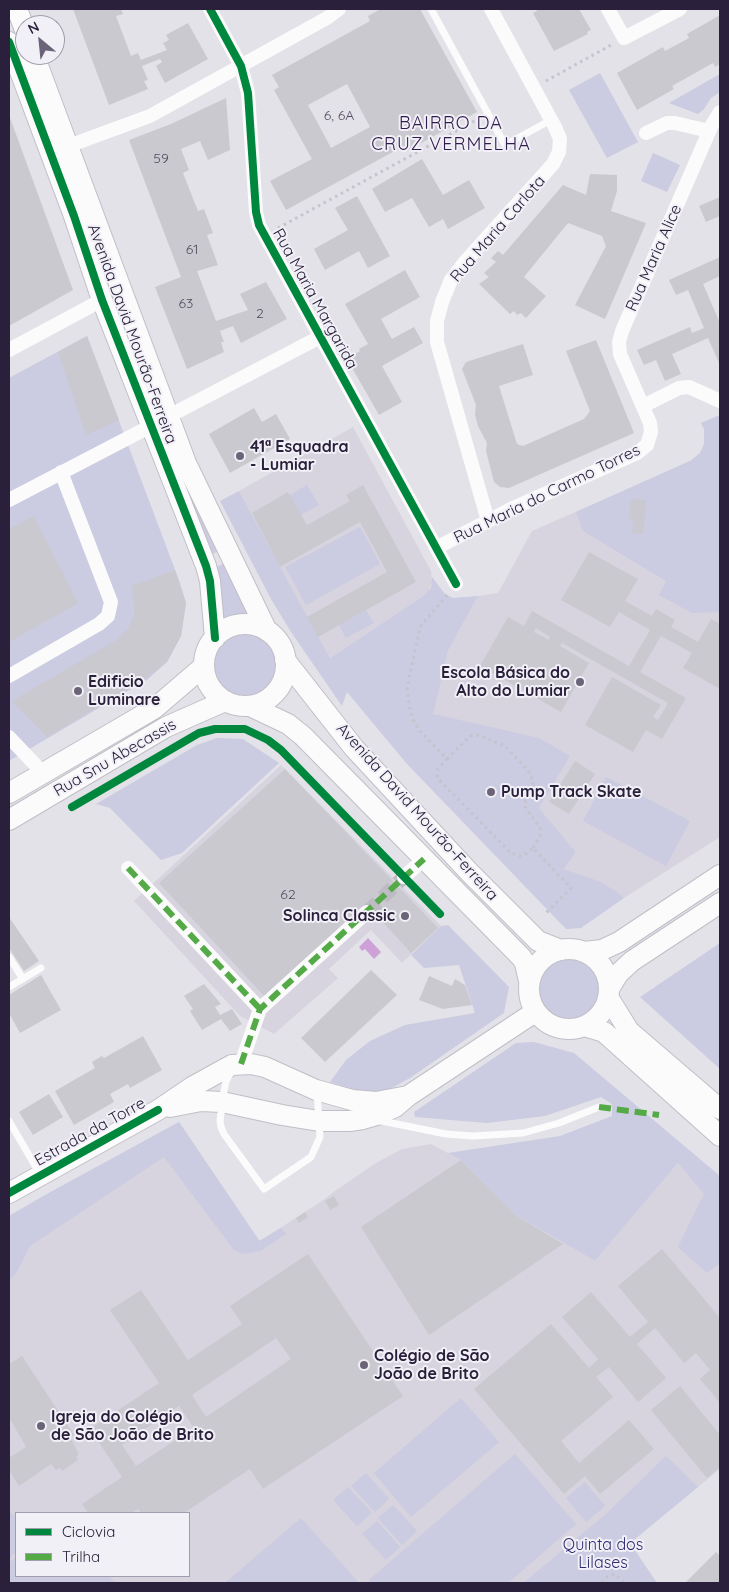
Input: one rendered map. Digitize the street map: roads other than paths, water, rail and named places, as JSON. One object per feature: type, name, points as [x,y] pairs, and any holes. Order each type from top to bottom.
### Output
[{"type":"street","name":"Rua Maria Margarida","points":[[210,9],[241,66],[248,93],[256,212],[264,236],[456,584]]},
{"type":"street","points":[[59,150],[150,116],[327,18],[339,9]]},
{"type":"street","name":"Rua Maria Carlota","points":[[488,521],[437,342],[437,321],[451,280],[553,164],[559,152],[560,139],[552,120],[491,9]]},
{"type":"street","points":[[608,9],[624,38],[680,9]]},
{"type":"street","name":"Avenida David Mourão-Ferreira","points":[[9,42],[59,150],[169,416],[186,463],[267,631]]},
{"type":"street","name":"Avenida David Mourão-Ferreira","points":[[37,65],[74,216],[102,300],[206,566],[210,581],[215,638]]},
{"type":"street","name":"Rua Maria Alice","points":[[643,406],[620,354],[619,342],[622,331],[709,131],[720,112]]},
{"type":"street","points":[[646,133],[667,122],[709,131]]},
{"type":"street","points":[[9,350],[102,300]]},
{"type":"street","points":[[169,416],[320,337]]},
{"type":"street","points":[[643,406],[679,388],[689,387],[720,401]]},
{"type":"street","name":"Rua Maria do Carmo Torres","points":[[436,548],[510,509],[637,453],[647,444],[652,432],[643,406]]},
{"type":"street","points":[[9,500],[151,426]]},
{"type":"street","points":[[9,676],[99,624],[108,616],[111,602],[61,472]]},
{"type":"street","points":[[234,626],[257,626],[267,631],[276,639],[282,649],[285,660],[285,673],[277,690],[262,702],[250,706],[224,701],[214,692],[206,680],[204,666],[205,656],[215,638],[224,630],[234,626]]},
{"type":"street","name":"Avenida David Mourão-Ferreira","points":[[285,660],[354,748],[470,873],[538,941],[561,950]]},
{"type":"street","name":"Rua Snu Abecassis","points":[[9,793],[155,708],[204,666]]},
{"type":"street","name":"Rua Snu Abecassis","points":[[9,820],[166,727],[224,701]]},
{"type":"street","name":"Avenida David Mourão-Ferreira","points":[[250,706],[288,724],[303,736],[521,957],[525,963],[529,981]]},
{"type":"street","points":[[9,737],[44,773]]},
{"type":"street","points":[[404,877],[424,859]]},
{"type":"street","points":[[128,868],[260,1009]]},
{"type":"street","points":[[720,875],[619,942],[602,950],[584,952],[569,949],[561,950],[540,961],[529,981],[529,997],[535,1012],[546,1023],[553,1026],[568,1029],[584,1026],[597,1018],[606,1005],[609,993],[618,974],[632,961],[720,903]]},
{"type":"street","points":[[241,1064],[260,1009],[367,912]]},
{"type":"street","points":[[584,952],[597,961],[606,974],[609,993],[629,1031],[720,1109]]},
{"type":"street","name":"Estrada da Torre","points":[[158,1110],[184,1103],[201,1101],[222,1102],[282,1116],[319,1122],[349,1122],[370,1117],[395,1107],[408,1096],[535,1012]]},
{"type":"street","points":[[584,1026],[604,1032],[720,1136]]},
{"type":"street","name":"Estrada da Torre","points":[[9,1193],[40,1174],[158,1110],[225,1068],[241,1064],[264,1067],[316,1090],[343,1098],[376,1102],[408,1096]]},
{"type":"lane","points":[[431,9],[505,145],[552,120]]},
{"type":"lane","points":[[9,957],[23,978]]},
{"type":"lane","points":[[9,987],[41,968]]},
{"type":"lane","points":[[241,1064],[226,1081],[220,1121],[224,1134],[264,1189],[312,1157],[320,1137],[316,1090]]},
{"type":"lane","points":[[370,1117],[381,1122],[446,1134],[473,1136],[523,1132],[559,1124],[599,1107]]},
{"type":"lane","points":[[9,1121],[40,1174]]},
{"type":"tunnel","points":[[367,912],[404,877]]},
{"type":"place","name":"41ª Esquadra - Lumiar","points":[[240,456]]},
{"type":"place","name":"Escola Básica do Alto do Lumiar","points":[[580,682]]},
{"type":"place","name":"Edificio Luminare","points":[[78,691]]},
{"type":"place","name":"Pump Track Skate","points":[[491,792]]},
{"type":"place","name":"Solinca Classic","points":[[405,916]]},
{"type":"place","name":"Colégio de São João de Brito","points":[[364,1365]]},
{"type":"place","name":"Igreja do Colégio de São João de Brito","points":[[41,1426]]},
{"type":"district","name":"BAIRRO DA CRUZ VERMELHA","points":[[451,134]]},
{"type":"park label","name":"Quinta dos Lilases","points":[[603,1554]]}]
